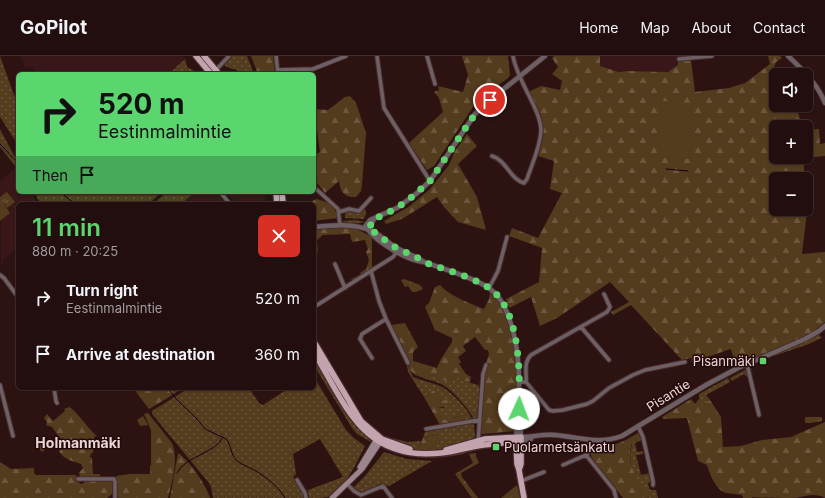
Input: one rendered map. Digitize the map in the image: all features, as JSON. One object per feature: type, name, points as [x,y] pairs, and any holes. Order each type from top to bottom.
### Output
[{"type":"main road","points":[[196,56],[203,58],[213,72]]},
{"type":"main road","points":[[316,345],[356,415],[379,440]]},
{"type":"main road","points":[[316,355],[354,420],[363,430],[379,440],[426,452],[478,443],[519,439],[521,464],[519,470],[524,498]]},
{"type":"main road","points":[[332,498],[354,477],[379,440]]},
{"type":"street","points":[[215,72],[229,56]]},
{"type":"street","points":[[276,56],[278,72],[313,69],[346,56]]},
{"type":"street","points":[[377,56],[384,108],[430,181]]},
{"type":"street","points":[[427,56],[435,84]]},
{"type":"street","points":[[492,156],[498,158],[518,180],[522,182],[526,181],[539,145],[541,132],[540,125],[519,77],[513,56]]},
{"type":"street","points":[[366,229],[374,219],[386,214],[406,202],[430,181],[475,114],[490,100],[545,56]]},
{"type":"street","points":[[679,59],[712,56]]},
{"type":"street","points":[[788,56],[809,76],[821,93],[825,103]]},
{"type":"street","points":[[316,189],[336,206],[339,212],[340,225]]},
{"type":"street","points":[[222,194],[228,202]]},
{"type":"street","points":[[339,212],[359,210],[371,198]]},
{"type":"street","points":[[316,227],[340,225],[373,231],[398,250],[424,262],[461,275],[489,288],[497,295],[503,303],[517,345],[519,382],[518,417],[520,422],[519,439]]},
{"type":"street","points":[[489,288],[498,271],[507,237]]},
{"type":"street","points":[[316,306],[371,272],[392,257],[398,250]]},
{"type":"street","points":[[335,264],[345,288]]},
{"type":"street","points":[[371,272],[386,319],[408,362]]},
{"type":"street","points":[[0,275],[16,294]]},
{"type":"street","points":[[604,294],[610,307],[607,312],[531,354],[527,360],[525,372],[526,382],[549,410],[563,410],[583,405],[593,401],[609,388],[645,370],[686,362]]},
{"type":"street","points":[[372,358],[360,339],[360,336],[386,319]]},
{"type":"street","name":"Pisantie","points":[[519,439],[556,435],[590,441],[607,441],[615,439],[698,389],[747,364],[805,339],[825,326]]},
{"type":"street","points":[[581,327],[609,360]]},
{"type":"street","points":[[747,364],[759,415]]},
{"type":"street","points":[[478,443],[482,374],[486,365]]},
{"type":"street","points":[[519,382],[526,382]]},
{"type":"street","points":[[0,385],[13,436]]},
{"type":"street","points":[[54,390],[57,403]]},
{"type":"street","points":[[426,429],[479,420]]},
{"type":"street","points":[[638,426],[644,439],[653,485]]},
{"type":"street","points":[[563,465],[586,455],[590,441]]},
{"type":"street","points":[[586,455],[614,490],[616,498]]},
{"type":"street","points":[[521,481],[544,472]]},
{"type":"street","points":[[78,479],[114,479],[115,498]]},
{"type":"street","points":[[297,480],[305,493],[306,498]]},
{"type":"street","points":[[347,484],[354,492],[362,494],[384,486],[392,498]]},
{"type":"shaded area","points":[[20,56],[183,56],[185,59],[171,72],[35,72],[32,66],[25,68]]},
{"type":"shaded area","points":[[600,56],[678,56],[678,65],[668,72],[619,72],[600,66]]},
{"type":"shaded area","points":[[16,167],[16,194],[32,194],[37,202],[16,202],[16,250],[2,261],[3,263],[1,265],[0,181]]},
{"type":"shaded area","points":[[193,194],[217,194],[224,202],[183,202]]},
{"type":"shaded area","points":[[227,194],[265,194],[266,202],[234,202]]},
{"type":"green space","points":[[0,56],[16,98],[16,142],[0,117]]},
{"type":"green space","points":[[232,56],[247,56],[253,72],[240,72],[224,65]]},
{"type":"green space","points":[[251,56],[273,56],[275,72],[257,72]]},
{"type":"green space","points":[[462,56],[508,56],[510,75],[477,101],[434,166],[427,170],[409,143],[443,112],[439,98],[434,92],[439,90],[438,86],[463,92],[468,75]]},
{"type":"green space","points":[[554,56],[600,56],[600,66],[619,72],[668,72],[678,65],[678,61],[691,60],[695,92],[729,88],[745,83],[770,64],[768,56],[780,56],[782,58],[776,62],[774,68],[769,68],[769,112],[798,112],[800,120],[769,120],[769,164],[804,164],[804,172],[769,172],[769,216],[806,216],[802,254],[825,252],[825,322],[806,335],[783,347],[746,360],[735,363],[731,349],[692,362],[691,358],[682,360],[631,305],[613,315],[611,312],[629,302],[610,282],[557,318],[540,326],[531,297],[509,308],[506,299],[539,282],[542,248],[509,236],[512,228],[538,238],[562,193],[550,189],[554,161],[538,156],[543,138],[540,119],[528,92],[541,86],[560,90],[562,81],[552,74],[558,67],[552,58]]},
{"type":"green space","points":[[185,59],[187,67],[196,72],[171,72]]},
{"type":"green space","points":[[350,96],[356,103],[366,133],[362,185],[361,191],[356,197],[348,196],[343,193],[340,188],[339,181],[325,193],[316,182],[316,154],[320,152],[316,123],[316,109],[328,110],[345,97]]},
{"type":"green space","points":[[661,101],[692,103],[690,159],[658,157]]},
{"type":"green space","points":[[0,129],[16,159],[16,167],[0,147]]},
{"type":"green space","points":[[813,129],[819,129],[820,144],[825,143],[825,156],[813,157]]},
{"type":"green space","points":[[467,134],[477,146],[458,164],[477,197],[486,230],[458,222],[437,197],[402,219],[386,224],[384,221],[410,206],[430,189],[449,165],[455,151]]},
{"type":"green space","points":[[7,192],[15,202],[7,208],[0,197]]},
{"type":"green space","points":[[35,194],[160,194],[150,202],[40,202]]},
{"type":"green space","points":[[165,194],[193,194],[183,202],[155,202]]},
{"type":"green space","points":[[0,199],[10,213],[0,221]]},
{"type":"green space","points":[[317,199],[331,205],[335,210],[337,218],[316,221],[316,202],[311,202]]},
{"type":"green space","points":[[365,208],[366,213],[364,219],[345,218],[345,212],[361,212]]},
{"type":"green space","points":[[356,220],[365,222],[346,223],[342,221]]},
{"type":"green space","points":[[342,227],[355,228],[372,237],[372,266],[374,269],[353,282],[351,279],[361,274],[360,273],[366,269],[369,260],[366,252],[368,249],[365,240],[352,242],[350,234],[323,235],[317,240],[318,252],[316,256],[316,230]]},
{"type":"green space","points":[[404,279],[420,285],[423,289],[412,292],[408,286],[405,287],[401,280]]},
{"type":"green space","points":[[440,285],[454,296],[484,309],[489,299],[490,292],[501,305],[508,321],[516,357],[517,396],[515,431],[479,433],[485,372],[488,366],[486,363],[489,354],[488,350],[485,350],[475,337],[463,346],[466,351],[458,357],[461,362],[459,364],[466,374],[471,377],[470,382],[464,381],[459,377],[452,379],[452,381],[439,380],[438,377],[430,375],[427,378],[415,375],[411,371],[391,325],[405,323],[418,347],[413,352],[413,361],[437,368],[452,342],[452,338],[435,330],[425,307],[429,303],[435,287]]},
{"type":"green space","points":[[820,334],[819,335],[823,337],[809,344],[768,358]]},
{"type":"green space","points":[[316,360],[352,422],[371,442],[357,434],[352,428],[316,368]]},
{"type":"green space","points":[[408,365],[413,377],[440,386],[452,394],[464,406],[472,419],[470,420],[468,414],[445,420],[442,418],[438,408],[444,408],[444,401],[436,395],[435,391],[431,391],[429,395],[424,397],[408,372]]},
{"type":"green space","points":[[745,370],[747,371],[749,377],[744,374],[732,381],[730,378]]},
{"type":"green space","points":[[415,374],[427,378],[430,375],[452,379],[459,377],[464,381],[478,385],[480,389],[477,417],[474,419],[460,400],[446,387]]},
{"type":"green space","points":[[728,378],[730,382],[706,395],[710,400],[702,407],[699,394]]},
{"type":"green space","points":[[316,380],[346,430],[365,446],[354,467],[340,488],[328,497],[309,498],[308,490],[343,477],[320,439],[293,454],[296,474],[293,477],[301,488],[304,498],[213,498],[209,483],[152,414],[152,411],[186,390],[250,390],[259,403],[263,405],[286,390],[316,390]]},
{"type":"green space","points":[[135,390],[179,390],[174,394],[149,409]]},
{"type":"green space","points":[[431,391],[435,391],[436,395],[439,394],[444,401],[449,397],[451,399],[446,406],[438,408],[441,417],[445,420],[468,414],[470,420],[440,425],[424,397],[429,395]]},
{"type":"green space","points":[[691,399],[695,404],[699,399],[701,399],[702,407],[710,400],[721,417],[723,447],[741,446],[762,440],[791,437],[825,422],[825,498],[817,495],[810,495],[794,498],[743,498],[742,495],[726,493],[719,489],[714,482],[707,465],[698,461],[687,418],[663,419],[662,417]]},
{"type":"green space","points":[[69,407],[97,436],[94,437],[93,453],[91,453],[90,457],[92,458],[93,474],[100,474],[100,477],[80,477],[79,473],[83,468],[81,464],[69,460],[61,454],[59,451],[65,447],[65,445],[52,427],[46,425],[47,422],[44,418],[47,414],[53,421],[65,411],[64,409]]},
{"type":"green space","points":[[148,413],[172,443],[174,450],[175,463],[168,498],[118,498],[116,496],[116,476],[129,474],[150,474],[151,430],[144,414]]},
{"type":"green space","points":[[143,416],[148,425],[140,426],[137,420]]},
{"type":"green space","points":[[805,417],[822,417],[822,421],[805,423]]},
{"type":"green space","points":[[472,423],[474,425],[475,437],[463,444],[446,449],[428,451],[420,450],[390,440],[391,438],[408,442],[421,441],[419,447],[440,442],[437,435],[434,434],[423,438],[425,432]]},
{"type":"green space","points":[[638,433],[641,436],[632,443],[630,459],[634,472],[648,498],[623,498],[594,462],[590,453],[593,447],[617,444]]},
{"type":"green space","points":[[434,434],[437,435],[440,442],[438,445],[429,449],[421,449],[419,447],[423,438]]},
{"type":"green space","points":[[641,436],[642,440],[635,443],[637,452],[643,451],[643,454],[636,455],[641,475],[650,473],[651,480],[648,484],[650,490],[656,490],[658,498],[648,498],[632,470],[630,456],[632,443]]},
{"type":"green space","points":[[49,439],[52,444],[42,452],[38,446]]},
{"type":"green space","points":[[384,449],[403,453],[476,450],[459,455],[432,458],[414,457]]},
{"type":"green space","points":[[384,452],[407,459],[432,461],[389,486],[380,484],[363,492],[359,492],[353,488],[365,476]]},
{"type":"green space","points":[[178,453],[187,461],[197,474],[210,498],[170,498]]},
{"type":"green space","points":[[476,453],[479,463],[461,473],[462,477],[478,498],[472,498],[455,474],[473,463],[469,454]]},
{"type":"green space","points":[[0,462],[11,469],[34,468],[34,473],[36,475],[76,475],[76,480],[82,484],[87,480],[112,481],[113,493],[107,498],[0,498]]},
{"type":"green space","points":[[517,485],[520,498],[501,498]]},
{"type":"waterway","points":[[0,144],[16,161]]},
{"type":"waterway","points":[[666,169],[688,171]]},
{"type":"waterway","points":[[62,194],[72,202]]},
{"type":"waterway","points":[[169,390],[176,399],[205,429],[226,439],[233,456],[237,461],[267,479],[285,498]]},
{"type":"waterway","points":[[177,473],[186,463],[214,447],[223,437]]},
{"type":"place","name":"Pisanmäki","points":[[763,361]]},
{"type":"place","name":"Puolarmetsänkatu","points":[[496,447]]},
{"type":"district","name":"Holmanmäki","points":[[78,442]]},
{"type":"route","points":[[490,100],[475,114],[430,181],[406,202],[386,214],[374,219],[368,230],[373,231],[398,249],[424,262],[461,275],[489,288],[500,298],[510,322],[517,345],[519,409]]}]
